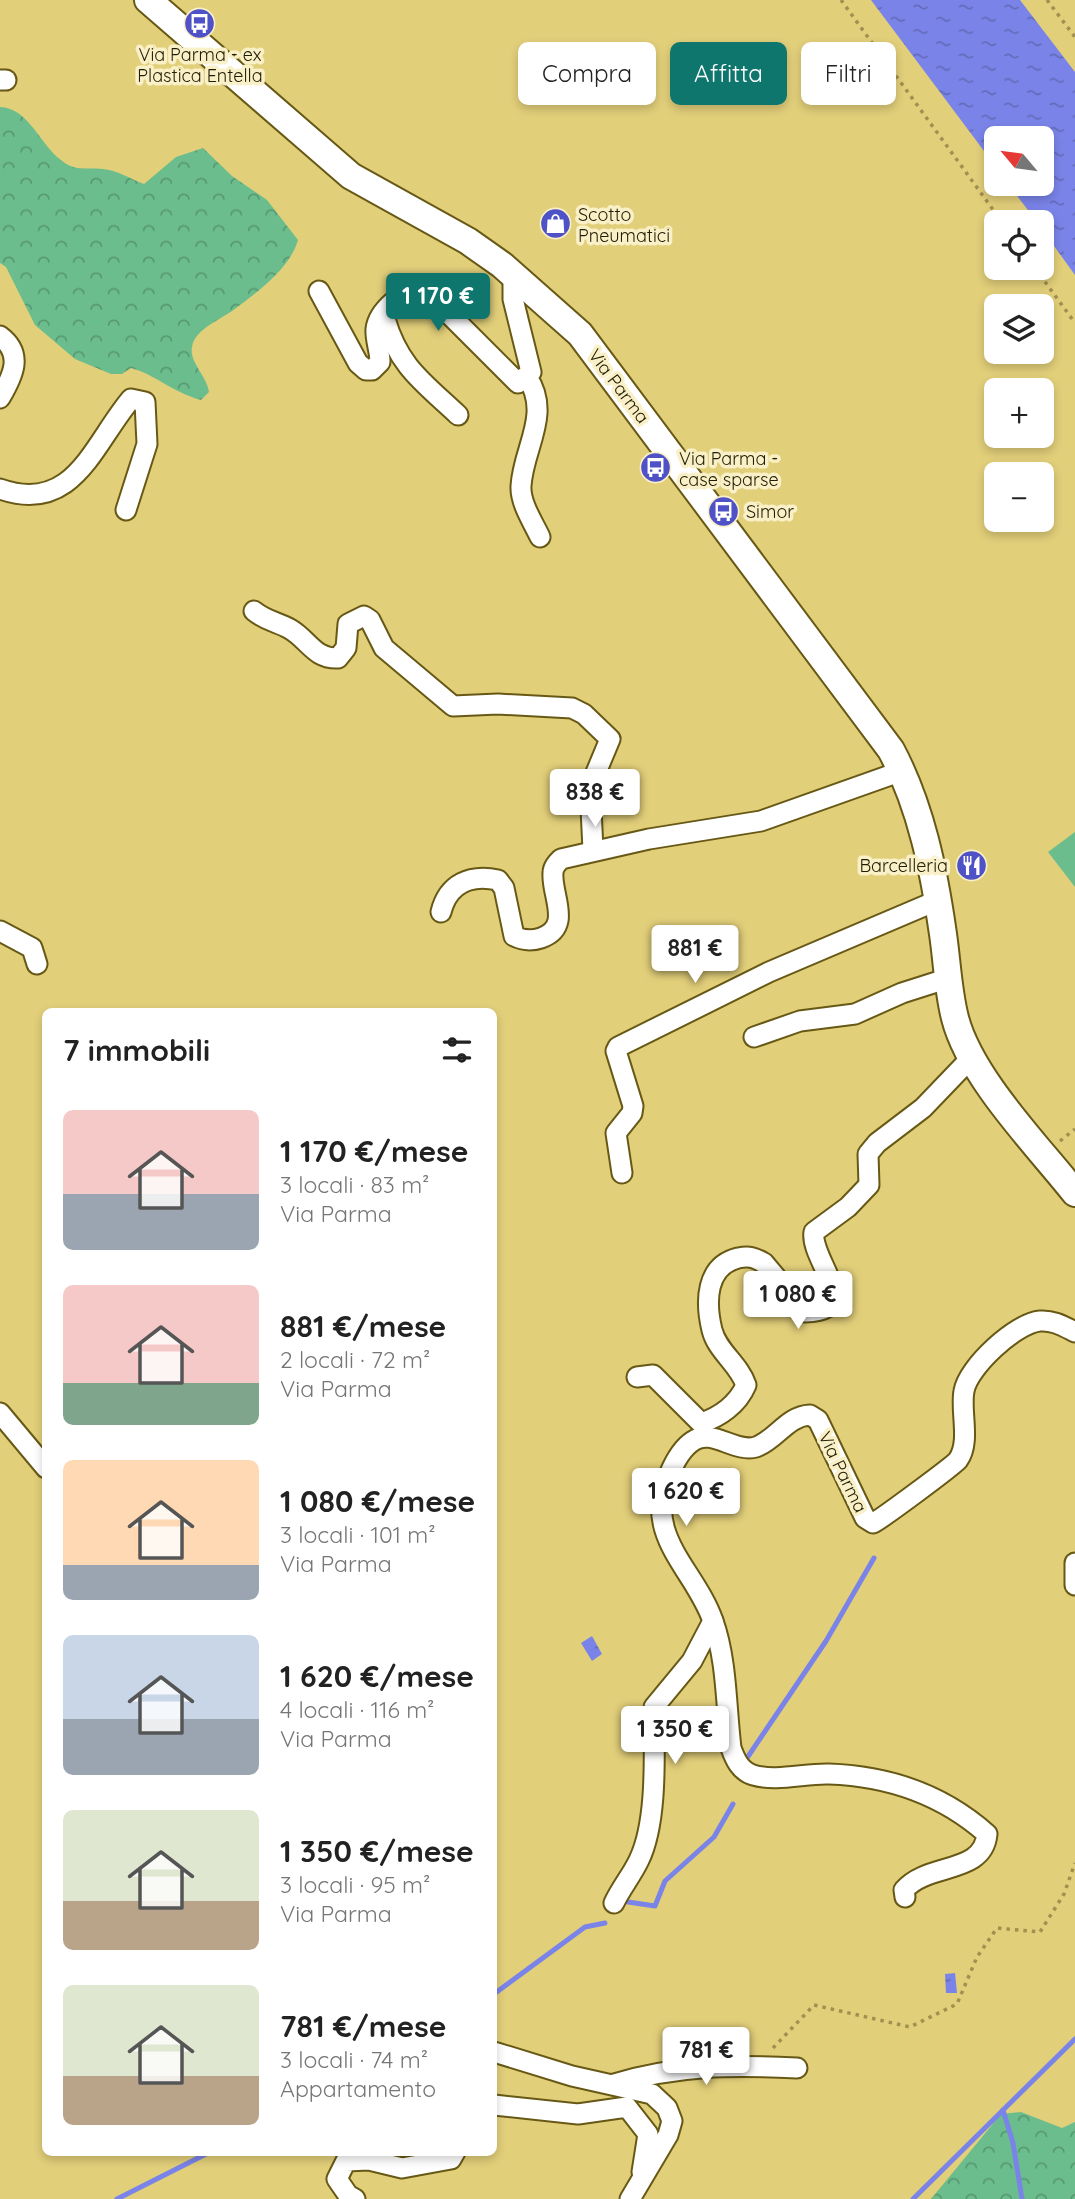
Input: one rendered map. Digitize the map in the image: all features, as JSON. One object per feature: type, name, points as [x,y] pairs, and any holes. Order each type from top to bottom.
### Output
[{"type":"main road","name":"Via Parma","points":[[148,0],[351,176],[468,241],[513,274],[580,334],[891,750],[902,771],[924,832],[955,1018],[971,1058],[1075,1193]]},
{"type":"street","points":[[319,291],[358,363],[366,370],[372,370],[380,362],[376,331],[383,314],[398,298],[417,288],[424,289],[511,379],[518,383],[531,372],[513,299],[513,274]]},
{"type":"street","points":[[383,314],[396,352],[403,363],[458,415]]},
{"type":"street","points":[[0,336],[12,346],[16,362],[0,398]]},
{"type":"street","points":[[527,377],[537,391],[538,409],[521,486],[540,537]]},
{"type":"street","points":[[0,489],[21,497],[48,494],[92,458],[131,399],[145,401],[147,444],[127,510]]},
{"type":"street","points":[[254,611],[264,619],[290,629],[317,654],[328,658],[338,658],[346,648],[348,624],[364,616],[370,620],[384,648],[453,706],[560,707],[584,714],[610,739],[590,787],[593,850]]},
{"type":"street","points":[[441,912],[445,897],[452,887],[489,878],[498,880],[504,888],[514,936],[522,940],[541,938],[553,931],[559,917],[553,873],[561,859],[593,850],[761,821],[902,771]]},
{"type":"street","points":[[622,1173],[616,1133],[632,1113],[634,1106],[616,1051],[618,1047],[769,972],[936,901]]},
{"type":"street","points":[[0,931],[32,948],[37,964]]},
{"type":"street","points":[[754,1037],[800,1021],[855,1014],[902,993],[949,978]]},
{"type":"street","points":[[637,1377],[653,1375],[701,1423],[714,1419],[731,1406],[746,1385],[712,1330],[710,1286],[713,1273],[724,1261],[748,1256],[756,1258],[764,1263],[806,1312],[818,1312],[829,1305],[834,1297],[834,1285],[816,1255],[812,1241],[814,1232],[848,1207],[869,1185],[866,1163],[877,1143],[923,1108],[971,1058]]},
{"type":"street","name":"Via Parma","points":[[905,1897],[904,1890],[915,1878],[975,1858],[986,1847],[987,1834],[927,1793],[908,1786],[830,1774],[753,1776],[737,1765],[731,1748],[713,1620],[668,1540],[660,1513],[663,1488],[675,1461],[694,1440],[707,1437],[743,1447],[756,1447],[792,1420],[810,1415],[818,1420],[860,1510],[873,1523],[884,1519],[910,1495],[957,1461],[964,1436],[964,1390],[971,1373],[982,1359],[1037,1321],[1054,1322],[1075,1332]]},
{"type":"street","points":[[0,1413],[42,1463]]},
{"type":"street","points":[[1075,1563],[1075,1585]]},
{"type":"street","points":[[614,1903],[640,1859],[649,1818],[655,1761],[654,1707],[692,1661],[713,1620]]},
{"type":"street","points":[[497,2053],[572,2076],[652,2094],[667,2108],[672,2121],[668,2135],[635,2191]]},
{"type":"street","points":[[613,2084],[657,2071],[730,2065],[797,2068]]},
{"type":"street","points":[[497,2105],[578,2114],[627,2107],[648,2134],[635,2191]]},
{"type":"street","points":[[355,2199],[348,2195],[337,2179],[346,2161],[369,2160],[402,2168],[451,2159],[453,2156]]},
{"type":"path","points":[[841,0],[993,210]]},
{"type":"path","points":[[1047,0],[1075,37]]},
{"type":"path","points":[[1044,280],[1075,323]]},
{"type":"path","points":[[767,2067],[765,2057],[814,2005],[910,2026],[957,2004],[977,1957],[997,1928],[1040,1932],[1064,1895],[1075,1863]]},
{"type":"green space","points":[[0,107],[10,109],[27,120],[66,164],[76,168],[108,170],[144,184],[176,157],[203,148],[232,176],[267,200],[298,240],[288,260],[273,278],[236,308],[204,329],[194,340],[193,358],[209,392],[201,400],[131,368],[122,374],[111,374],[75,359],[35,325],[6,267],[0,263]]},
{"type":"green space","points":[[1075,832],[1075,887],[1048,852]]},
{"type":"green space","points":[[1021,2112],[1062,2128],[1075,2122],[1075,2199],[931,2199],[1001,2114]]},
{"type":"water","points":[[871,0],[1020,0],[1075,72],[1075,275],[1054,246],[1054,210],[1028,210],[1017,196],[1054,196],[1054,126],[984,126],[984,151]]},
{"type":"water","points":[[592,1636],[602,1654],[592,1661],[581,1643]]},
{"type":"water","points":[[955,1973],[957,1993],[946,1993],[945,1974]]},
{"type":"waterway","points":[[747,1758],[826,1641],[874,1558]]},
{"type":"waterway","points":[[628,1902],[655,1906],[665,1881],[714,1837],[733,1804]]},
{"type":"waterway","points":[[497,1992],[585,1927],[605,1923]]},
{"type":"waterway","points":[[913,2199],[1075,2039]]},
{"type":"waterway","points":[[1003,2110],[1013,2143],[1022,2199]]},
{"type":"waterway","points":[[117,2199],[202,2156]]},
{"type":"place","name":"Via Parma - ex Plastica Entella","points":[[200,24]]},
{"type":"place","name":"Scotto Pneumatici","points":[[555,224]]},
{"type":"place","name":"Via Parma - case sparse","points":[[656,468]]},
{"type":"place","name":"Simor","points":[[723,511]]},
{"type":"place","name":"Barcelleria","points":[[971,865]]}]
